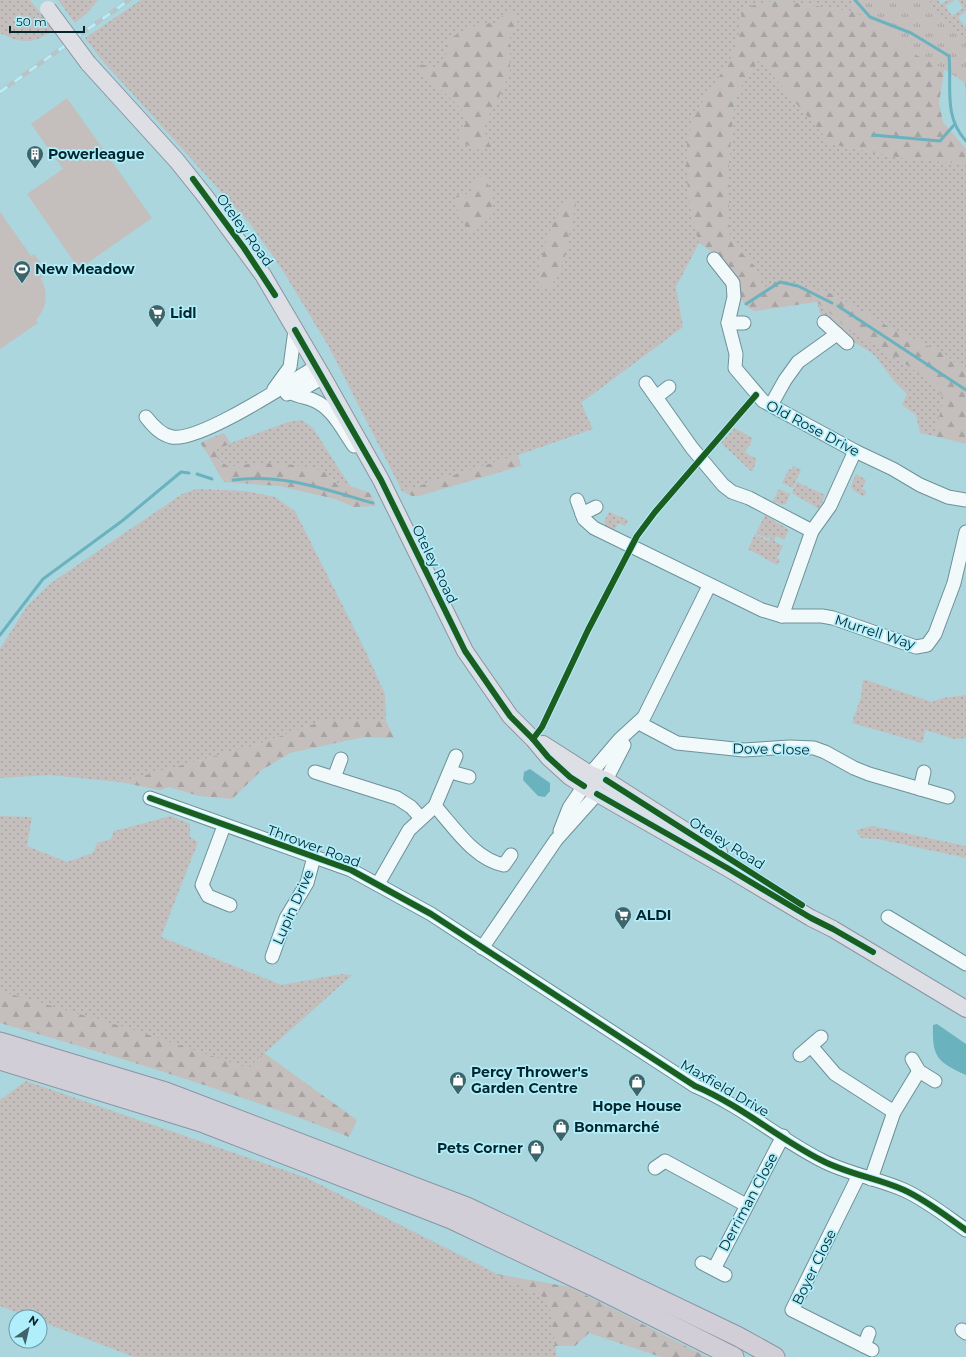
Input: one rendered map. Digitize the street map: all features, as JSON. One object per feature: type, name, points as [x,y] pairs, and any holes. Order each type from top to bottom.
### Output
[{"type":"highway","points":[[0,1042],[166,1092],[467,1207],[737,1336],[775,1357]]},
{"type":"highway","points":[[0,1060],[201,1122],[451,1219],[597,1288],[734,1357]]},
{"type":"main road","name":"Oteley Road","points":[[45,5],[88,63],[177,160],[263,275],[381,480],[465,651],[507,712],[533,739],[550,747],[590,785],[811,918],[833,928]]},
{"type":"main road","name":"Oteley Road","points":[[606,780],[814,913],[833,928],[966,1010]]},
{"type":"main road","points":[[590,785],[606,780]]},
{"type":"street","name":"Old Rose Drive","points":[[714,259],[733,283],[734,297],[728,323],[736,354],[735,368],[756,395],[771,405],[855,451],[893,469],[934,492],[948,497],[966,500]]},
{"type":"street","points":[[824,322],[847,343]]},
{"type":"street","points":[[728,323],[744,323]]},
{"type":"street","points":[[270,396],[290,367],[294,348],[295,330]]},
{"type":"street","points":[[771,405],[798,362],[836,334]]},
{"type":"street","points":[[292,393],[320,372]]},
{"type":"street","points":[[146,417],[158,430],[172,437],[184,436],[231,417],[320,372]]},
{"type":"street","points":[[646,383],[692,448],[724,485],[732,492],[749,498],[812,532]]},
{"type":"street","points":[[656,396],[669,387]]},
{"type":"street","points":[[270,396],[292,393],[313,400],[326,408],[337,419],[370,471],[381,480]]},
{"type":"street","points":[[782,616],[812,532],[830,506],[855,451]]},
{"type":"street","name":"Murrell Way","points":[[577,500],[582,514],[588,524],[594,528],[660,559],[709,586],[762,610],[782,616],[822,616],[833,618],[916,647],[927,645],[935,634],[950,594],[966,532]]},
{"type":"street","points":[[582,514],[596,507]]},
{"type":"street","points":[[482,948],[557,839],[569,808],[590,785],[620,740],[646,713],[709,586]]},
{"type":"street","points":[[606,780],[614,762],[636,725]]},
{"type":"street","name":"Dove Close","points":[[636,725],[677,744],[744,750],[782,747],[814,748],[825,752],[854,768],[948,797]]},
{"type":"street","points":[[378,884],[401,841],[421,818],[435,806],[451,772],[456,756]]},
{"type":"street","points":[[334,778],[341,759]]},
{"type":"street","points":[[315,772],[397,798],[411,807],[421,818]]},
{"type":"street","points":[[451,772],[469,777]]},
{"type":"street","points":[[920,789],[924,772]]},
{"type":"street","name":"Thrower Road","points":[[150,798],[224,826],[351,870],[431,914],[482,948]]},
{"type":"street","points":[[435,806],[470,846],[495,863],[507,865]]},
{"type":"street","points":[[224,826],[202,885],[208,896],[230,905]]},
{"type":"street","name":"Lupin Drive","points":[[272,957],[286,918],[307,883],[314,857]]},
{"type":"street","points":[[896,917],[966,964]]},
{"type":"street","name":"Maxfield Drive","points":[[482,948],[695,1086],[710,1092],[823,1161],[905,1190],[966,1230]]},
{"type":"street","points":[[916,979],[942,988],[966,1001]]},
{"type":"street","points":[[800,1055],[821,1037]]},
{"type":"street","points":[[811,1046],[835,1074],[894,1112]]},
{"type":"street","points":[[912,1059],[919,1071],[935,1081]]},
{"type":"street","points":[[865,1177],[894,1112],[919,1071]]},
{"type":"street","name":"Derriman Close","points":[[702,1263],[720,1272],[746,1205],[783,1136]]},
{"type":"street","points":[[660,1161],[746,1205]]},
{"type":"street","name":"Boyer Close","points":[[865,1177],[792,1310],[868,1348],[869,1333]]},
{"type":"green space","points":[[0,0],[30,0],[54,30],[40,38],[28,41],[21,41],[0,33]]},
{"type":"green space","points":[[58,0],[98,0],[88,12],[75,23]]},
{"type":"green space","points":[[141,0],[778,0],[741,8],[743,23],[733,56],[694,118],[690,206],[699,243],[676,287],[683,327],[581,403],[593,429],[518,455],[402,491],[329,347],[280,266],[251,225],[101,59],[85,38]]},
{"type":"green space","points":[[778,0],[851,0],[855,12]]},
{"type":"green space","points":[[778,0],[855,12],[891,30],[945,65],[939,103],[943,122],[966,149],[966,164],[901,158],[831,144],[759,60],[735,96],[729,161],[729,232],[735,246],[753,264],[763,288],[777,280],[830,293],[893,329],[944,354],[966,372],[966,444],[934,436],[944,398],[929,379],[846,327],[817,302],[755,311],[749,308],[741,299],[739,289],[715,254],[699,243],[692,214],[687,180],[686,163],[689,131],[701,103],[733,53],[738,40],[741,25],[741,8]]},
{"type":"green space","points":[[851,0],[929,0],[940,17],[966,39],[966,110],[965,83],[941,67],[918,56],[855,12]]},
{"type":"green space","points":[[929,0],[938,0],[941,4],[948,0],[955,0],[945,6],[952,16],[963,8],[958,0],[966,0],[966,11],[958,17],[964,26],[966,25],[966,39],[940,17]]},
{"type":"green space","points":[[505,11],[514,15],[518,20],[510,37],[510,70],[504,87],[483,127],[491,148],[479,150],[460,142],[462,126],[470,120],[446,94],[417,72],[420,64],[432,68],[437,66],[443,60],[446,53],[448,39],[466,30],[486,23],[499,24]]},
{"type":"green space","points":[[759,59],[831,144],[901,158],[966,164],[966,372],[946,355],[893,329],[830,293],[763,288],[753,264],[735,246],[729,232],[729,161],[735,96]]},
{"type":"green space","points":[[67,98],[152,218],[79,269],[27,194],[63,169],[31,124]]},
{"type":"green space","points":[[485,175],[492,196],[492,217],[481,222],[471,237],[459,212],[456,196],[471,193],[473,180]]},
{"type":"green space","points":[[568,200],[576,203],[563,264],[549,291],[538,284],[541,261],[547,239],[555,219]]},
{"type":"green space","name":"New Meadow","points":[[0,212],[31,256],[34,254],[41,263],[38,266],[45,275],[41,278],[45,289],[46,300],[43,310],[36,320],[38,323],[0,349]]},
{"type":"green space","points":[[817,302],[846,327],[929,379],[944,398],[934,436],[920,433],[916,415],[902,405],[907,394],[893,380],[876,357],[850,340],[820,313]]},
{"type":"green space","points":[[301,420],[313,428],[350,486],[338,485],[333,479],[248,464],[230,467],[218,460],[214,449],[288,422]]},
{"type":"green space","points":[[735,428],[752,438],[750,445],[745,451],[757,459],[752,472],[721,443]]},
{"type":"green space","points":[[224,433],[231,444],[215,449],[218,460],[230,467],[248,464],[278,463],[309,467],[323,471],[338,485],[350,486],[370,493],[376,506],[354,507],[335,499],[279,486],[224,482],[207,452],[200,443]]},
{"type":"green space","points":[[518,455],[521,466],[419,496],[412,496],[402,491]]},
{"type":"green space","points":[[793,466],[801,470],[793,488],[782,483],[789,469],[791,470]]},
{"type":"green space","points":[[856,474],[866,480],[862,489],[866,491],[864,497],[853,490],[851,486]]},
{"type":"green space","points":[[797,482],[825,495],[819,509],[792,493]]},
{"type":"green space","points":[[197,489],[246,491],[275,497],[295,511],[365,650],[385,694],[386,721],[378,719],[328,719],[256,745],[120,782],[49,775],[0,778],[0,649],[27,606],[51,583],[182,494]]},
{"type":"green space","points":[[779,489],[790,494],[786,504],[782,505],[773,501]]},
{"type":"green space","points":[[609,512],[628,520],[625,526],[618,523],[614,531],[605,526],[604,522]]},
{"type":"green space","points":[[765,515],[789,530],[784,540],[776,536],[774,541],[783,546],[777,558],[780,560],[777,565],[748,549],[755,534],[769,541],[772,534],[768,539],[756,533]]},
{"type":"green space","points":[[863,679],[932,702],[942,698],[966,695],[966,738],[954,739],[926,730],[922,743],[852,723],[861,697]]},
{"type":"green space","points":[[328,719],[378,719],[386,721],[394,738],[364,737],[290,753],[262,770],[232,799],[199,796],[169,787],[160,790],[120,782],[256,745]]},
{"type":"green space","points":[[0,816],[32,817],[27,846],[67,862],[93,853],[97,843],[111,839],[114,831],[171,816],[190,824],[190,837],[198,842],[161,937],[282,985],[341,974],[352,975],[248,1068],[0,993]]},
{"type":"green space","points":[[872,826],[966,846],[966,858],[878,839],[861,838],[856,830]]},
{"type":"green space","points":[[0,991],[134,1030],[248,1068],[264,1053],[357,1120],[349,1137],[220,1090],[0,1023]]},
{"type":"green space","points":[[26,1081],[307,1178],[549,1300],[557,1357],[134,1357],[48,1324],[48,1309],[8,1309],[0,1306],[0,1100]]},
{"type":"green space","points":[[497,1274],[570,1287],[707,1357],[661,1357],[589,1333],[575,1346],[555,1346],[549,1300]]},
{"type":"water","points":[[530,769],[550,783],[550,791],[545,797],[538,796],[523,780],[524,772]]},
{"type":"water","points":[[937,1024],[966,1044],[966,1075],[948,1066],[938,1057],[935,1051],[933,1036],[933,1025]]},
{"type":"waterway","points":[[855,0],[870,17],[911,33],[949,56],[951,111],[954,122],[966,141]]},
{"type":"waterway","points":[[873,135],[940,141],[954,125]]},
{"type":"waterway","points":[[746,304],[780,282],[798,286],[832,303]]},
{"type":"waterway","points":[[838,306],[966,390]]},
{"type":"waterway","points":[[0,635],[43,579],[122,521],[181,472],[189,473]]},
{"type":"waterway","points":[[197,474],[212,479]]},
{"type":"waterway","points":[[233,480],[251,478],[287,481],[321,488],[373,503]]},
{"type":"railway","points":[[0,92],[129,0]]},
{"type":"cycle path","points":[[193,179],[244,248],[275,295]]},
{"type":"cycle path","points":[[295,330],[381,480],[465,651],[510,716],[533,739],[548,757],[570,777],[584,786]]},
{"type":"cycle path","points":[[533,739],[542,727],[588,630],[637,536],[655,512],[756,395]]},
{"type":"cycle path","points":[[606,780],[802,905]]},
{"type":"cycle path","points":[[597,794],[729,869],[811,918],[873,952]]},
{"type":"cycle path","points":[[150,798],[351,870],[431,914],[695,1086],[728,1102],[805,1151],[841,1169],[904,1190],[928,1203],[966,1230]]},
{"type":"place","name":"Powerleague","points":[[35,169]]},
{"type":"place","name":"New Meadow","points":[[22,284]]},
{"type":"place","name":"Lidl","points":[[157,328]]},
{"type":"place","name":"ALDI","points":[[623,930]]},
{"type":"place","name":"Percy Thrower's Garden Centre","points":[[458,1095]]},
{"type":"place","name":"Hope House","points":[[637,1097]]},
{"type":"place","name":"Bonmarché","points":[[561,1142]]},
{"type":"place","name":"Pets Corner","points":[[536,1163]]}]
